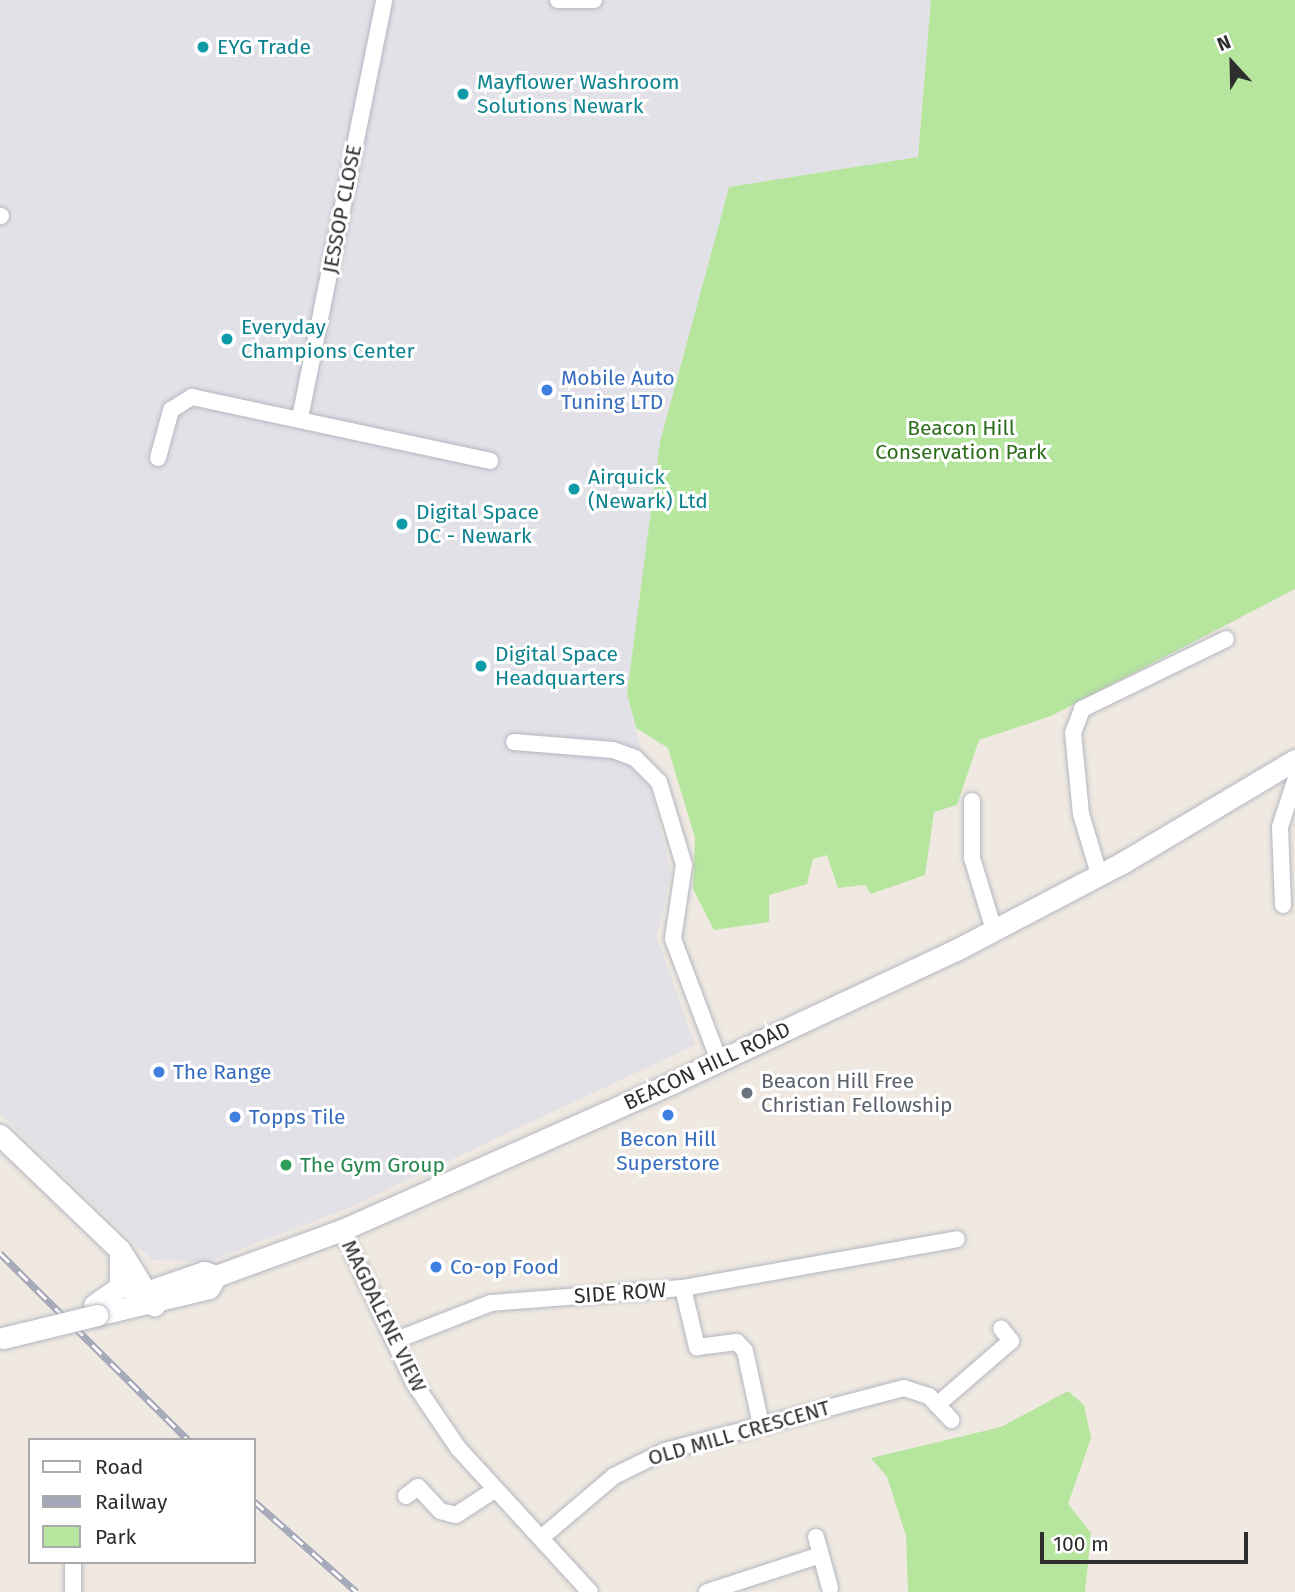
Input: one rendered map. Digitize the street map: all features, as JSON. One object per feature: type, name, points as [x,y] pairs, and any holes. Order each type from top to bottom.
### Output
[{"type":"street","name":"JESSOP CLOSE","points":[[300,418],[384,0]]},
{"type":"street","points":[[558,0],[594,0]]},
{"type":"street","points":[[158,458],[166,420],[183,400],[300,418],[490,461]]},
{"type":"street","points":[[1099,874],[1080,814],[1073,733],[1082,709],[1226,639]]},
{"type":"street","points":[[514,743],[614,750],[635,758],[659,782],[684,865],[673,939],[719,1061]]},
{"type":"street","name":"BEACON HILL ROAD","points":[[151,1298],[204,1272],[216,1276],[342,1230],[719,1061],[994,930],[1099,874],[1295,760]]},
{"type":"street","points":[[1283,905],[1280,827],[1295,781]]},
{"type":"street","points":[[972,801],[972,858],[994,930]]},
{"type":"street","points":[[0,1135],[120,1250],[151,1298],[96,1310],[46,1329],[2,1338]]},
{"type":"street","name":"MAGDALENE VIEW","points":[[342,1230],[414,1382],[493,1491],[590,1592]]},
{"type":"street","name":"SIDE ROW","points":[[394,1341],[491,1303],[683,1288],[851,1265],[957,1239]]},
{"type":"street","points":[[96,1310],[120,1287],[120,1250]]},
{"type":"street","points":[[683,1288],[696,1348],[737,1342],[745,1351],[761,1425]]},
{"type":"street","points":[[937,1405],[1011,1341],[1001,1328]]},
{"type":"street","name":"OLD MILL CRESCENT","points":[[541,1538],[638,1462],[761,1425],[904,1388],[937,1405],[950,1420]]},
{"type":"street","points":[[406,1496],[418,1487],[440,1511],[456,1515],[493,1491]]},
{"type":"street","points":[[816,1538],[831,1588]]},
{"type":"street","points":[[707,1592],[820,1555]]},
{"type":"street","points":[[73,1564],[73,1592]]},
{"type":"shaded area","points":[[0,0],[931,0],[918,157],[729,187],[660,442],[627,693],[671,873],[657,937],[695,1045],[346,1209],[207,1262],[152,1260],[0,1114]]},
{"type":"green space","name":"Beacon Hill Conservation Park","points":[[931,0],[1295,0],[1295,589],[1051,716],[979,740],[957,805],[934,812],[925,875],[871,894],[865,885],[838,888],[827,855],[813,859],[807,884],[769,895],[769,922],[714,930],[693,889],[695,838],[668,748],[636,728],[627,693],[660,442],[729,187],[918,157]]},
{"type":"green space","points":[[1068,1391],[1084,1405],[1091,1438],[1068,1504],[1091,1533],[1085,1592],[908,1592],[906,1536],[887,1477],[871,1458],[1001,1427]]},
{"type":"railway","points":[[0,1253],[186,1438]]},
{"type":"railway","points":[[256,1503],[357,1592]]},
{"type":"place","name":"EYG Trade","points":[[203,47]]},
{"type":"place","name":"Mayflower Washroom Solutions Newark","points":[[463,94]]},
{"type":"place","name":"Everyday Champions Center","points":[[227,339]]},
{"type":"place","name":"Mobile Auto Tuning LTD","points":[[547,390]]},
{"type":"place","name":"Airquick (Newark) Ltd","points":[[574,489]]},
{"type":"place","name":"Digital Space DC - Newark","points":[[402,524]]},
{"type":"place","name":"Digital Space Headquarters","points":[[481,666]]},
{"type":"place","name":"The Range","points":[[159,1072]]},
{"type":"place","name":"Beacon Hill Free Christian Fellowship","points":[[747,1093]]},
{"type":"place","name":"Becon Hill Superstore","points":[[668,1115]]},
{"type":"place","name":"Topps Tile","points":[[235,1117]]},
{"type":"place","name":"The Gym Group","points":[[286,1165]]},
{"type":"place","name":"Co-op Food","points":[[436,1267]]}]
